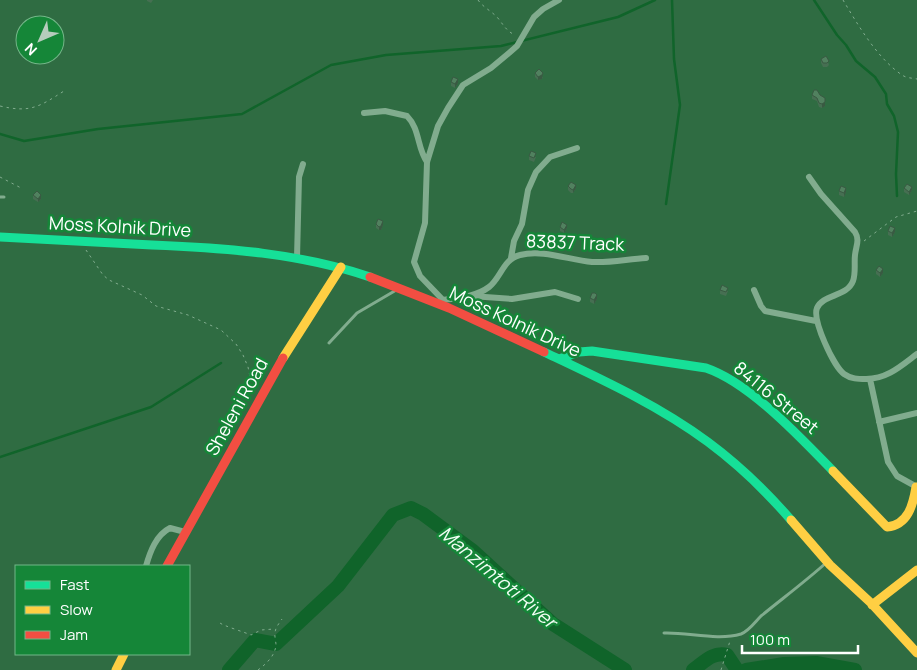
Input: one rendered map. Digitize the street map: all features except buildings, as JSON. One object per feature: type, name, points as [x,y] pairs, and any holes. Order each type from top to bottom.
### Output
[{"type":"main road","name":"Moss Kolnik Drive","points":[[0,237],[222,249],[297,258],[341,267],[429,300],[559,359],[662,411],[720,450],[744,470],[782,508],[827,562],[872,605],[917,653]]},
{"type":"main road","name":"Sheleni Road","points":[[168,565],[262,395],[297,335],[341,267]]},
{"type":"main road","name":"84116 Street","points":[[559,359],[579,352],[592,351],[701,367],[717,372],[730,379],[752,396],[804,440],[887,527],[896,526],[906,517],[913,505],[917,487]]},
{"type":"main road","points":[[872,605],[917,570]]},
{"type":"main road","points":[[116,670],[124,655]]},
{"type":"street","points":[[443,300],[420,276],[414,262],[425,224],[427,162],[440,120],[462,88],[498,63],[517,46],[540,11],[559,0]]},
{"type":"street","points":[[364,113],[385,111],[407,116],[414,125],[422,154],[427,162]]},
{"type":"street","points":[[511,258],[515,239],[521,227],[528,190],[536,172],[550,157],[577,148]]},
{"type":"street","points":[[297,258],[298,184],[303,164]]},
{"type":"street","points":[[808,177],[856,232],[858,238],[854,277],[851,286],[818,305],[816,313],[816,321],[840,370],[850,377],[877,379],[894,372],[917,354]]},
{"type":"street","name":"83837 Track","points":[[429,300],[467,296],[488,287],[511,258],[521,254],[539,254],[604,262],[646,258]]},
{"type":"street","points":[[754,290],[765,311],[816,321]]},
{"type":"street","points":[[467,296],[512,299],[555,292],[578,299]]},
{"type":"street","points":[[870,379],[886,454],[891,467],[897,476],[917,487]]},
{"type":"street","points":[[879,422],[917,413]]},
{"type":"street","points":[[146,565],[150,552],[164,532],[170,528],[186,532]]},
{"type":"lane","points":[[329,342],[357,313],[398,288]]},
{"type":"lane","points":[[664,633],[712,637],[741,634],[827,562]]},
{"type":"path","points":[[478,0],[488,11],[495,15],[507,30],[521,38]]},
{"type":"path","points":[[843,0],[875,48],[902,75],[917,79]]},
{"type":"path","points":[[0,106],[25,110],[40,106],[64,91]]},
{"type":"path","points":[[0,177],[23,189]]},
{"type":"path","points":[[857,245],[896,218],[917,211]]},
{"type":"path","points":[[80,241],[103,275],[109,280],[142,295],[156,306],[188,315],[221,330],[236,344],[248,367],[252,386],[262,395]]},
{"type":"path","points":[[258,670],[269,660],[273,653],[276,644],[275,629],[282,619]]},
{"type":"path","points":[[220,623],[223,626],[251,635],[261,630],[275,629]]},
{"type":"path","points":[[721,670],[727,648]]},
{"type":"waterway","points":[[0,134],[24,141],[98,129],[242,114],[331,65],[386,55],[501,46],[618,17],[655,0]]},
{"type":"waterway","points":[[666,204],[680,105],[674,59],[672,0]]},
{"type":"waterway","points":[[814,0],[856,61],[875,77],[886,94],[887,104],[894,116],[898,132],[897,196]]},
{"type":"waterway","points":[[0,457],[151,407],[221,363]]},
{"type":"waterway","name":"Manzimtoti River","points":[[229,670],[255,640],[276,644],[338,586],[393,515],[411,508],[423,514],[473,551],[553,624],[625,670]]},
{"type":"waterway","name":"Manzimtoti River","points":[[693,670],[708,658],[722,654],[727,655],[737,670]]},
{"type":"waterway","name":"Manzimtoti River","points":[[746,670],[784,664],[816,663],[855,670]]},
{"type":"traffic: fast","points":[[0,237],[235,250],[316,262],[370,277]]},
{"type":"traffic: fast","points":[[559,359],[579,352],[592,351],[706,368],[723,375],[757,398],[833,471]]},
{"type":"traffic: fast","points":[[544,352],[629,393],[689,429],[741,469],[791,520]]},
{"type":"traffic: slow","points":[[283,358],[341,267]]},
{"type":"traffic: slow","points":[[833,471],[887,527],[905,518],[911,507],[916,487]]},
{"type":"traffic: slow","points":[[791,520],[830,565],[871,603],[917,653]]},
{"type":"traffic: slow","points":[[872,605],[917,570]]},
{"type":"traffic: slow","points":[[116,670],[124,655]]},
{"type":"traffic: jam","points":[[370,277],[449,308],[544,352]]},
{"type":"traffic: jam","points":[[168,565],[283,358]]}]
